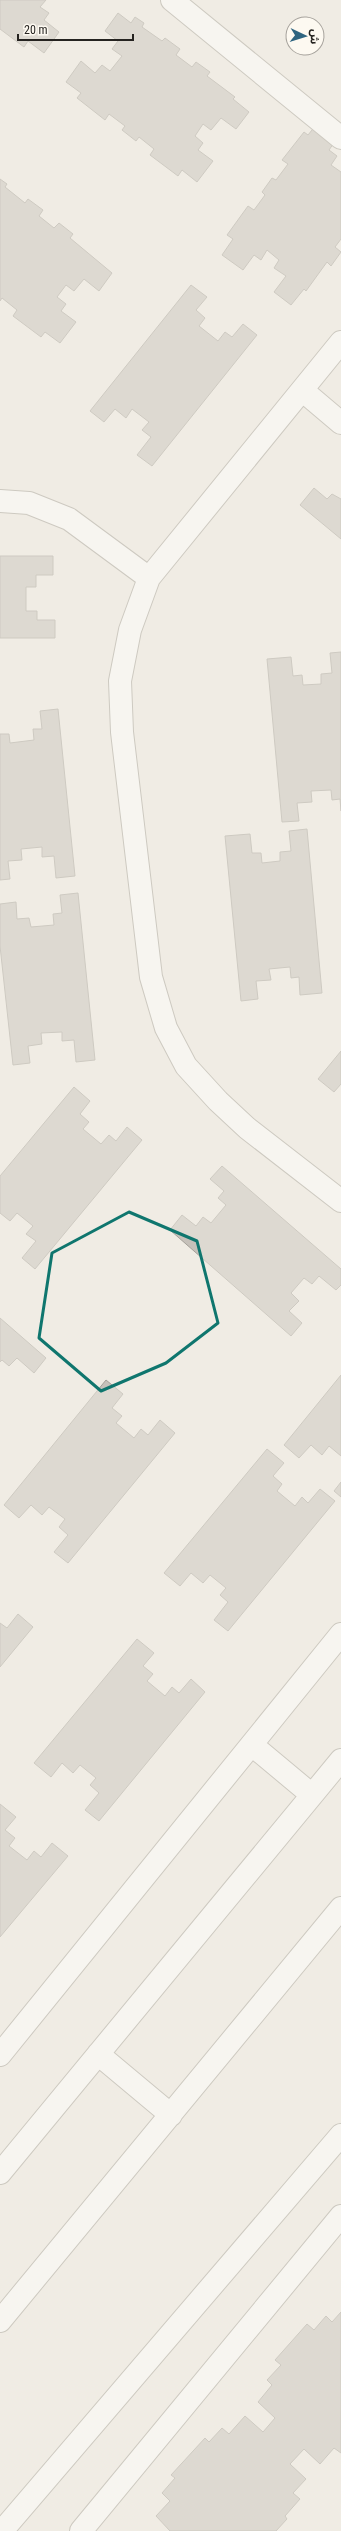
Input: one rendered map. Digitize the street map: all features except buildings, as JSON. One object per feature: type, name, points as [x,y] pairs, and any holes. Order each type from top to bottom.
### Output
[{"type":"street","points":[[172,0],[341,138]]},
{"type":"street","points":[[341,342],[149,578],[128,637],[120,681],[122,725],[152,977],[166,1028],[186,1066],[218,1101],[247,1128],[341,1202]]},
{"type":"street","points":[[302,390],[341,423]]},
{"type":"street","points":[[0,501],[29,503],[69,519],[149,578]]},
{"type":"street","points":[[0,2055],[341,1634]]},
{"type":"street","points":[[252,1745],[312,1795]]},
{"type":"street","points":[[0,2173],[341,1760]]},
{"type":"street","points":[[0,2321],[341,1908]]},
{"type":"street","points":[[98,2054],[171,2114]]},
{"type":"street","points":[[2,2531],[341,2135]]},
{"type":"street","points":[[81,2531],[341,2216]]},
{"type":"highlighted area","points":[[129,1212],[197,1241],[218,1323],[166,1363],[101,1391],[39,1338],[52,1253]]}]
